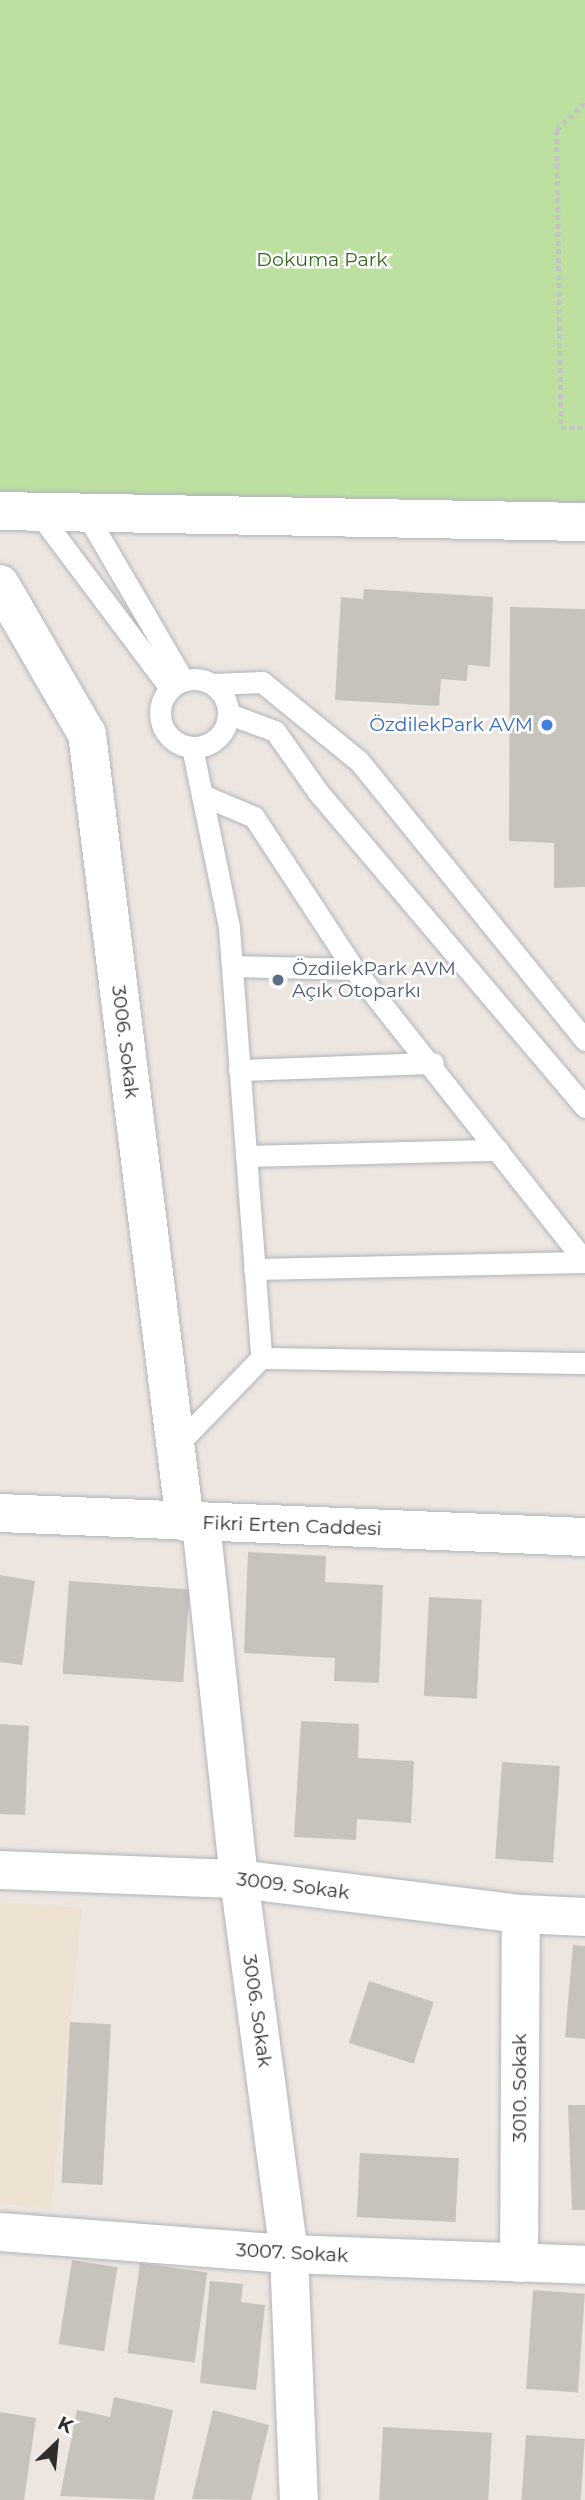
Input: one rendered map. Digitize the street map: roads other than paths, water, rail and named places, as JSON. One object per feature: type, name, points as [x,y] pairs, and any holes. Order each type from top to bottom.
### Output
[{"type":"street","points":[[18,511],[585,522]]},
{"type":"street","name":"3006. Sokak","points":[[0,584],[87,734],[176,1446],[193,1522],[289,2254],[299,2500]]},
{"type":"street","name":"Fikri Erten Caddesi","points":[[0,1513],[585,1537]]},
{"type":"street","name":"3009. Sokak","points":[[0,1870],[239,1879],[521,1914],[585,1917]]},
{"type":"street","name":"3010. Sokak","points":[[519,2263],[521,1914]]},
{"type":"street","name":"3007. Sokak","points":[[0,2232],[289,2254],[585,2265]]},
{"type":"lane","points":[[18,511],[176,684]]},
{"type":"lane","points":[[85,512],[176,684]]},
{"type":"lane","points":[[214,684],[225,697],[229,714],[219,736],[192,747],[171,737],[160,717],[161,701],[176,684],[199,678],[214,684],[262,682],[359,761],[585,1040]]},
{"type":"lane","points":[[229,714],[275,730],[318,792],[585,1107]]},
{"type":"lane","points":[[192,747],[229,928],[261,1358]]},
{"type":"lane","points":[[202,795],[254,817],[354,969],[433,1063],[585,1261]]},
{"type":"lane","points":[[232,966],[354,969]]},
{"type":"lane","points":[[239,1070],[433,1063]]},
{"type":"lane","points":[[246,1156],[498,1150]]},
{"type":"lane","points":[[254,1269],[585,1261]]},
{"type":"lane","points":[[176,1446],[261,1358],[585,1363]]},
{"type":"place","name":"ÖzdilekPark AVM","points":[[547,725]]},
{"type":"place","name":"ÖzdilekPark AVM Açık Otoparkı","points":[[278,980]]},
{"type":"park label","name":"Dokuma Park","points":[[322,260]]}]
